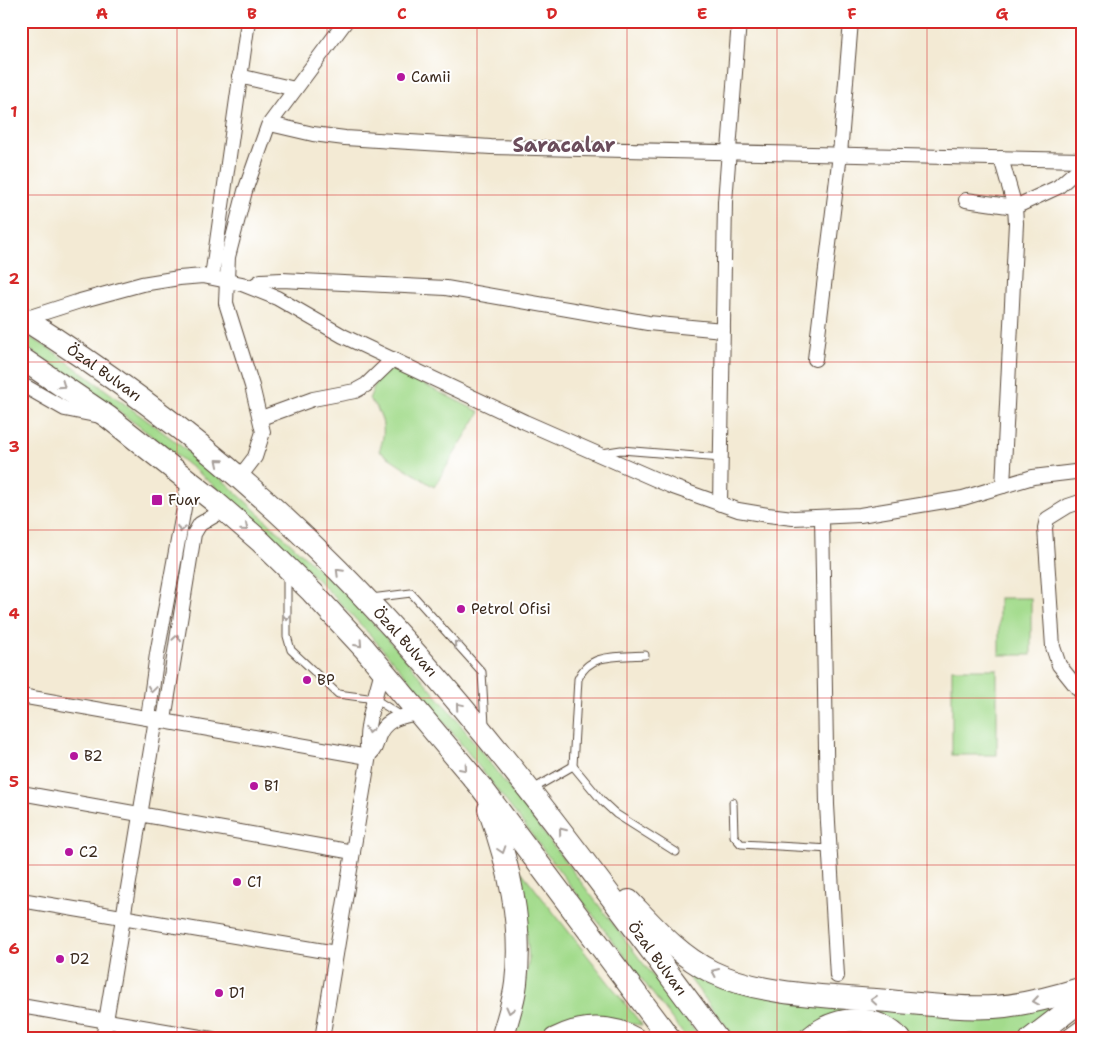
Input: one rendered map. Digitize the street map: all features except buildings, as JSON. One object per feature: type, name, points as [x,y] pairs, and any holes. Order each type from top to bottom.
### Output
[{"type":"highway","name":"Özal Bulvarı","points":[[23,318],[119,382],[173,423],[239,478],[304,537],[365,599],[484,735],[580,852],[717,1039]]},
{"type":"highway","points":[[21,358],[108,417],[224,510],[287,568],[382,670],[410,715],[481,787],[670,1039]]},
{"type":"highway","points":[[481,787],[510,873],[518,946],[516,983],[502,1039]]},
{"type":"highway","points":[[580,852],[674,946],[694,962],[713,972],[742,983],[810,995],[949,1007],[995,1007],[1044,1000],[1083,988]]},
{"type":"highway","points":[[1031,1039],[1083,999]]},
{"type":"highway","points":[[809,1039],[831,1024],[855,1019],[877,1024],[900,1039]]},
{"type":"highway","points":[[555,1039],[570,1032],[599,1028],[612,1029],[635,1039]]},
{"type":"highway","points":[[1072,1039],[1083,1031]]},
{"type":"street","points":[[239,478],[255,457],[263,432],[261,418],[218,279],[224,204],[239,76],[248,21]]},
{"type":"street","points":[[218,279],[228,257],[262,139],[270,124],[346,21]]},
{"type":"street","points":[[720,504],[727,151],[739,21]]},
{"type":"street","points":[[815,359],[840,154],[851,21]]},
{"type":"street","points":[[239,76],[295,89]]},
{"type":"street","points":[[270,124],[313,134],[345,138],[492,146],[1083,160]]},
{"type":"street","points":[[1001,158],[1015,207],[1014,284],[1003,486]]},
{"type":"street","points":[[966,200],[1015,207],[1058,187],[1083,165]]},
{"type":"street","points":[[23,318],[142,284],[179,278],[218,279],[252,287],[392,359],[672,487],[720,504],[768,515],[822,518],[860,515],[963,498],[1033,477],[1083,471]]},
{"type":"street","points":[[252,287],[261,281],[282,280],[446,288],[640,322],[723,330]]},
{"type":"street","points":[[261,418],[313,399],[354,391],[366,385],[392,359]]},
{"type":"street","points":[[21,384],[65,409],[108,417]]},
{"type":"street","points":[[156,719],[157,654],[189,481]]},
{"type":"street","points":[[1083,502],[1058,511],[1047,519],[1045,528],[1053,647],[1059,665],[1083,695]]},
{"type":"street","points":[[102,1039],[156,719],[194,534],[200,524],[224,510]]},
{"type":"street","points":[[822,518],[830,849],[837,976]]},
{"type":"street","points":[[322,1039],[369,756],[366,747],[382,670]]},
{"type":"street","points":[[21,696],[369,756]]},
{"type":"street","points":[[369,756],[374,751],[380,732],[387,723],[410,715]]},
{"type":"street","points":[[23,793],[353,852]]},
{"type":"street","points":[[21,900],[336,953]]},
{"type":"street","points":[[21,1006],[212,1039]]},
{"type":"lane","points":[[598,454],[621,450],[721,458]]},
{"type":"lane","points":[[287,568],[287,636],[292,650],[338,694],[375,699],[410,715]]},
{"type":"lane","points":[[365,599],[411,593],[482,672],[484,735]]},
{"type":"lane","points":[[645,655],[596,659],[582,670],[578,679],[573,766],[602,801],[616,814],[676,852]]},
{"type":"lane","points":[[529,791],[573,766]]},
{"type":"lane","points":[[21,811],[23,793]]},
{"type":"lane","points":[[733,802],[734,836],[742,844],[830,849]]},
{"type":"green space","points":[[21,332],[50,349],[175,441],[226,483],[344,593],[396,648],[457,720],[701,1039],[687,1039],[448,728],[392,659],[333,595],[292,555],[206,479],[116,409],[21,344]]},
{"type":"green space","points":[[390,368],[480,412],[434,487],[379,451],[383,437],[383,423],[378,410],[369,399],[376,382]]},
{"type":"green space","points":[[999,598],[1031,598],[1031,655],[999,655]]},
{"type":"green space","points":[[952,669],[997,669],[997,755],[952,755]]},
{"type":"green space","points":[[521,871],[642,1025],[597,1020],[573,1020],[546,1030],[535,1039],[512,1039],[518,1019],[529,959]]},
{"type":"green space","points":[[677,962],[746,993],[1067,1000],[1016,1039],[911,1039],[895,1022],[800,1039],[736,1039]]},
{"type":"place","name":"Camii","points":[[401,77]]},
{"type":"place","name":"Fuar","points":[[157,500]]},
{"type":"place","name":"Petrol Ofisi","points":[[461,609]]},
{"type":"place","name":"BP","points":[[307,680]]},
{"type":"place","name":"B2","points":[[74,756]]},
{"type":"place","name":"B1","points":[[254,786]]},
{"type":"place","name":"C2","points":[[69,852]]},
{"type":"place","name":"C1","points":[[237,882]]},
{"type":"place","name":"D2","points":[[60,959]]},
{"type":"place","name":"D1","points":[[219,993]]},
{"type":"district","name":"Saracalar","points":[[564,145]]}]
